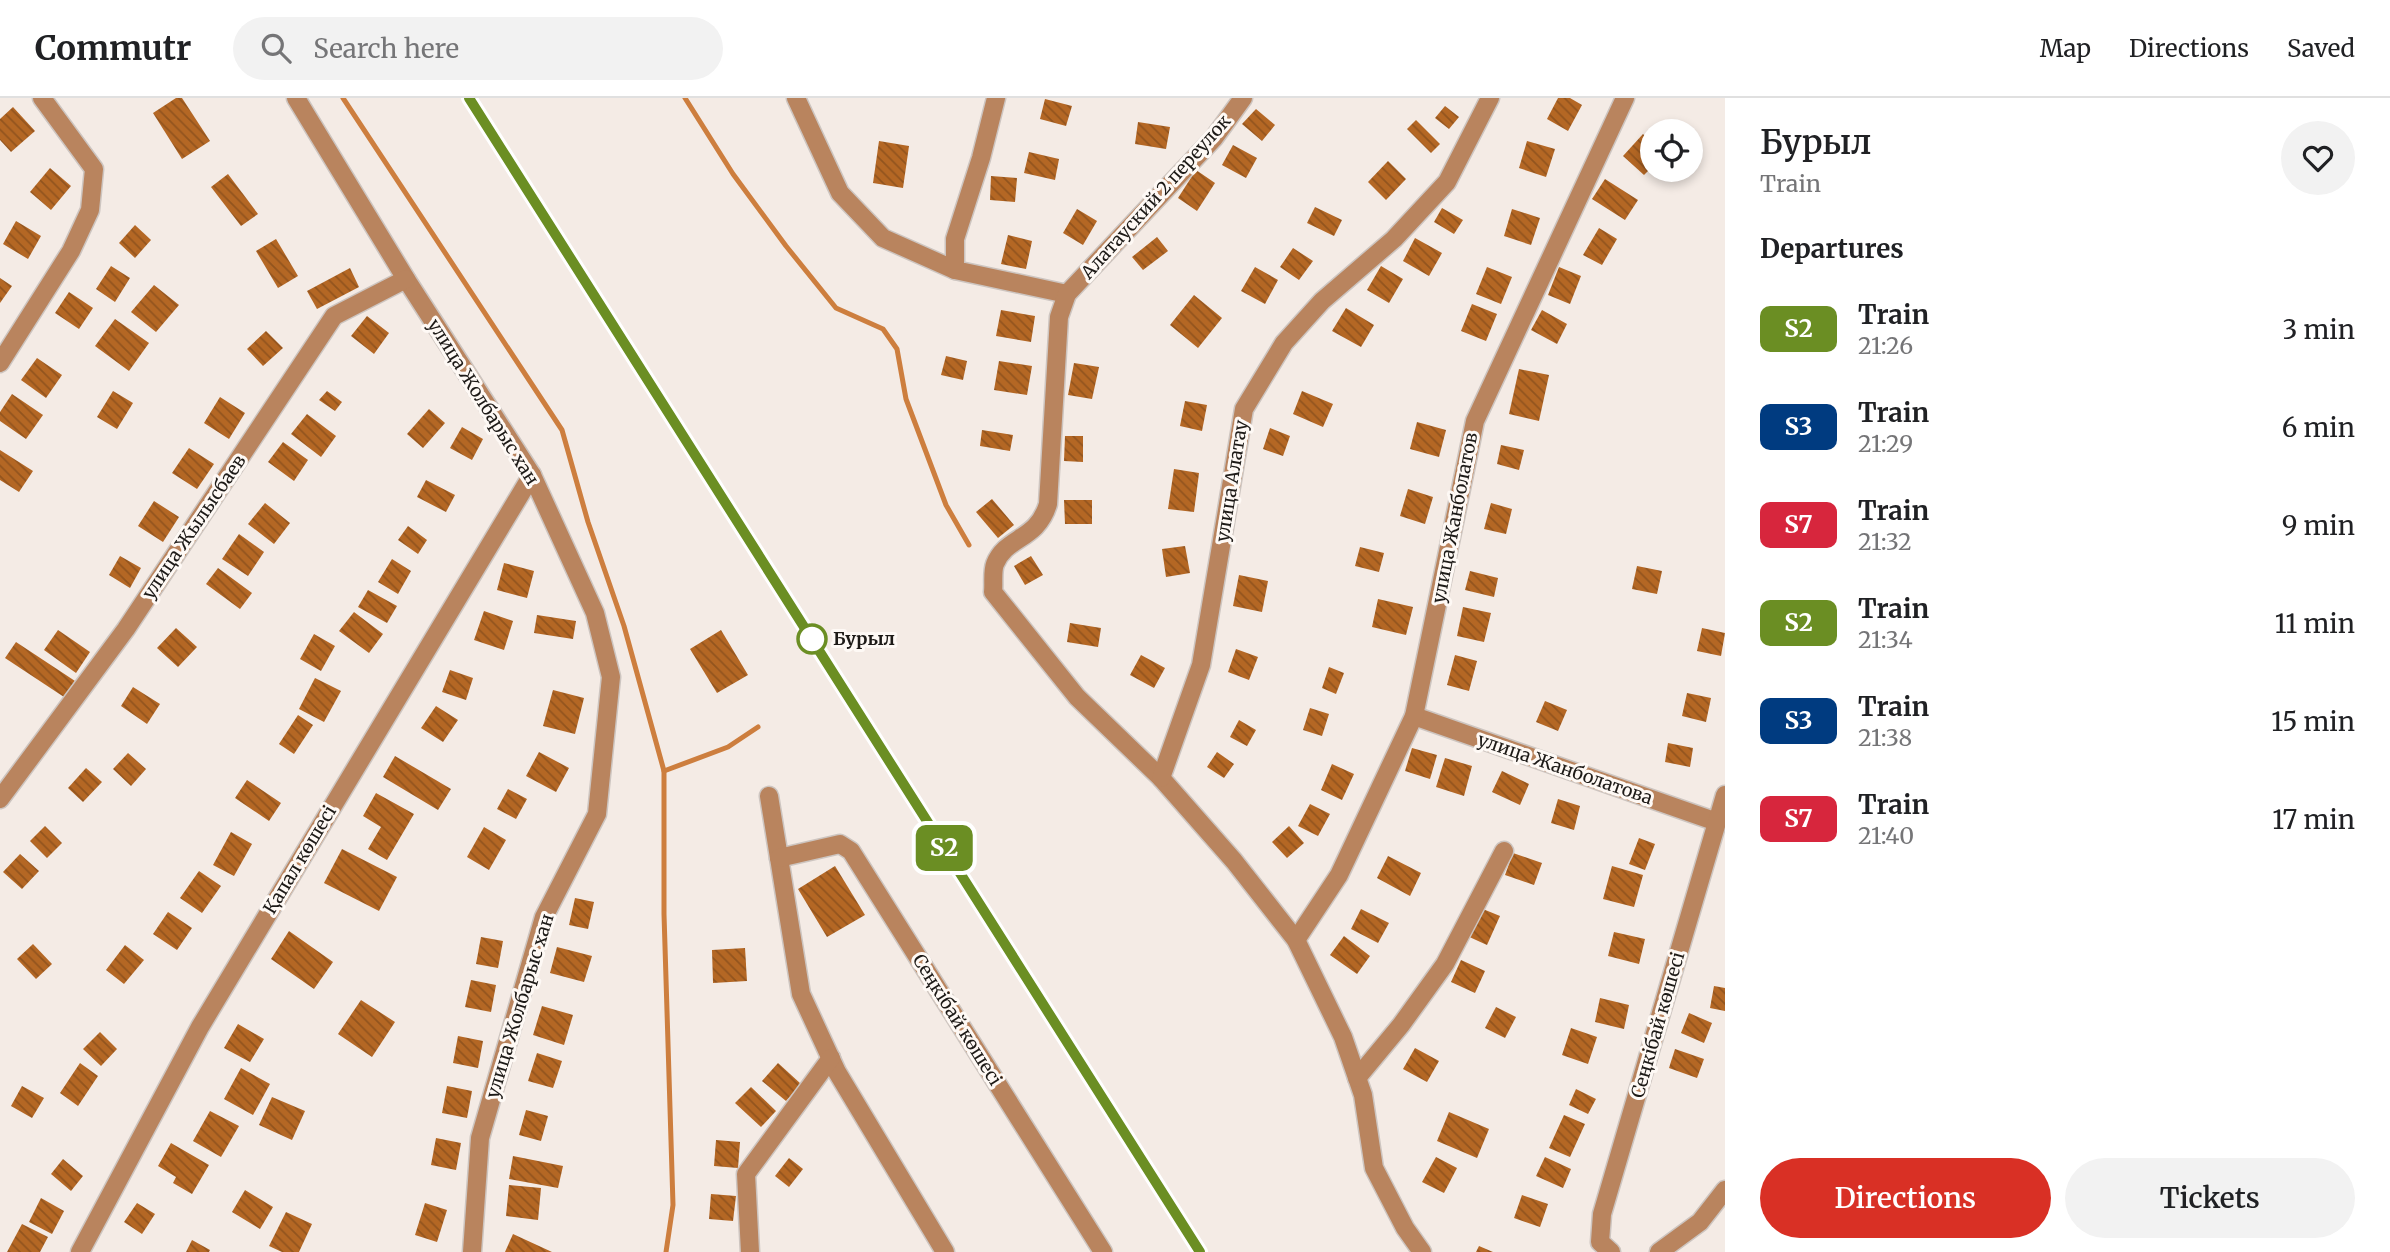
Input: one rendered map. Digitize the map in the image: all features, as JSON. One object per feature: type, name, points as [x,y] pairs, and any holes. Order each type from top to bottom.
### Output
[{"type":"street","points":[[0,363],[71,251],[90,211],[94,169],[42,98]]},
{"type":"street","name":"улица Жолбарыс хан","points":[[296,98],[406,279],[532,475],[595,613],[611,677],[597,814],[544,917],[480,1138],[472,1252]]},
{"type":"street","points":[[796,98],[840,194],[883,239],[955,270],[1068,294],[1059,317],[1048,504],[1037,528],[1007,548],[995,565],[993,592],[1077,697],[1161,778],[1234,861],[1296,940],[1343,1037],[1363,1095],[1374,1168],[1405,1228],[1422,1252]]},
{"type":"street","points":[[955,270],[955,239],[981,159],[996,98]]},
{"type":"street","name":"Алатауский 2 переулок","points":[[1068,294],[1214,138],[1243,98]]},
{"type":"street","name":"улица Алатау","points":[[1161,778],[1201,665],[1244,409],[1284,343],[1322,301],[1394,239],[1447,182],[1490,98]]},
{"type":"street","name":"улица Жанболатов","points":[[1296,940],[1339,876],[1414,716],[1475,421],[1625,98]]},
{"type":"street","name":"улица Жылысбаев","points":[[0,799],[127,629],[334,316],[406,279]]},
{"type":"street","name":"Қапал көшесі","points":[[80,1252],[200,1027],[532,475]]},
{"type":"street","name":"улица Жанболатова","points":[[1414,716],[1717,822]]},
{"type":"street","name":"Сеңкібай көшесі","points":[[1611,1252],[1600,1242],[1602,1214],[1725,795]]},
{"type":"street","points":[[769,796],[801,995],[831,1058],[945,1252]]},
{"type":"street","name":"Сеңкібай көшесі","points":[[779,858],[840,845],[851,851],[1103,1252]]},
{"type":"street","points":[[1357,1078],[1401,1025],[1445,964],[1504,851]]},
{"type":"street","points":[[750,1252],[746,1174],[831,1058]]},
{"type":"street","points":[[1659,1252],[1700,1222],[1725,1190]]},
{"type":"building","points":[[176,98],[182,98],[210,141],[182,159],[153,113]]},
{"type":"building","points":[[1558,98],[1570,98],[1582,105],[1568,131],[1547,119]]},
{"type":"building","points":[[1045,99],[1072,106],[1066,126],[1040,119]]},
{"type":"building","points":[[1445,106],[1459,117],[1449,129],[1435,118]]},
{"type":"building","points":[[13,107],[35,131],[11,152],[0,140],[0,119]]},
{"type":"building","points":[[1256,109],[1275,125],[1262,141],[1242,124]]},
{"type":"building","points":[[1416,120],[1440,144],[1431,153],[1407,129]]},
{"type":"building","points":[[1138,122],[1170,127],[1166,149],[1135,144]]},
{"type":"building","points":[[1640,137],[1640,171],[1623,156]]},
{"type":"building","points":[[879,141],[909,146],[903,188],[873,183]]},
{"type":"building","points":[[1527,141],[1555,149],[1546,177],[1519,168]]},
{"type":"building","points":[[1233,145],[1257,158],[1246,178],[1222,165]]},
{"type":"building","points":[[1029,152],[1059,159],[1055,180],[1024,173]]},
{"type":"building","points":[[1388,161],[1406,179],[1386,200],[1368,182]]},
{"type":"building","points":[[50,168],[71,186],[51,210],[30,192]]},
{"type":"building","points":[[1196,170],[1215,183],[1197,211],[1178,198]]},
{"type":"building","points":[[228,174],[258,214],[241,226],[211,187]]},
{"type":"building","points":[[991,176],[1017,178],[1015,202],[990,200]]},
{"type":"building","points":[[1605,179],[1638,200],[1625,220],[1592,199]]},
{"type":"building","points":[[1315,207],[1342,220],[1334,236],[1307,223]]},
{"type":"building","points":[[1442,208],[1463,220],[1454,234],[1434,222]]},
{"type":"building","points":[[1077,209],[1097,221],[1083,245],[1063,233]]},
{"type":"building","points":[[1512,209],[1540,218],[1531,245],[1504,236]]},
{"type":"building","points":[[16,221],[41,236],[28,259],[3,244]]},
{"type":"building","points":[[135,225],[151,240],[135,258],[119,243]]},
{"type":"building","points":[[1599,228],[1617,239],[1602,265],[1583,255]]},
{"type":"building","points":[[1008,235],[1032,241],[1026,269],[1001,264]]},
{"type":"building","points":[[1157,237],[1168,251],[1143,270],[1132,257]]},
{"type":"building","points":[[1415,238],[1442,253],[1429,276],[1403,261]]},
{"type":"building","points":[[276,239],[298,276],[278,288],[256,251]]},
{"type":"building","points":[[1293,248],[1313,261],[1299,280],[1280,267]]},
{"type":"building","points":[[111,266],[130,278],[115,302],[96,289]]},
{"type":"building","points":[[1381,266],[1403,279],[1389,303],[1367,290]]},
{"type":"building","points":[[1255,267],[1278,280],[1265,304],[1241,291]]},
{"type":"building","points":[[1487,267],[1512,277],[1501,304],[1476,294]]},
{"type":"building","points":[[1559,267],[1581,276],[1570,304],[1548,295]]},
{"type":"building","points":[[350,268],[359,287],[317,309],[307,291]]},
{"type":"building","points":[[0,278],[12,286],[0,303]]},
{"type":"building","points":[[154,285],[179,305],[156,332],[131,312]]},
{"type":"building","points":[[69,292],[93,308],[79,329],[55,313]]},
{"type":"building","points":[[1194,295],[1222,318],[1198,348],[1170,325]]},
{"type":"building","points":[[1472,304],[1497,314],[1486,341],[1461,331]]},
{"type":"building","points":[[1346,308],[1374,325],[1361,347],[1332,331]]},
{"type":"building","points":[[1001,310],[1035,316],[1031,342],[996,336]]},
{"type":"building","points":[[1542,310],[1567,324],[1557,344],[1531,330]]},
{"type":"building","points":[[367,316],[389,333],[374,354],[351,336]]},
{"type":"building","points":[[115,319],[149,343],[129,371],[95,346]]},
{"type":"building","points":[[266,331],[283,348],[263,366],[247,349]]},
{"type":"building","points":[[946,356],[967,361],[963,380],[941,375]]},
{"type":"building","points":[[37,358],[62,375],[46,398],[21,380]]},
{"type":"building","points":[[999,361],[1032,366],[1027,395],[994,390]]},
{"type":"building","points":[[1074,363],[1099,367],[1092,399],[1068,395]]},
{"type":"building","points":[[1519,369],[1549,375],[1539,421],[1509,414]]},
{"type":"building","points":[[113,391],[133,403],[117,429],[97,417]]},
{"type":"building","points":[[327,391],[342,402],[335,411],[319,400]]},
{"type":"building","points":[[1302,391],[1333,404],[1323,427],[1293,414]]},
{"type":"building","points":[[12,394],[43,415],[26,439],[0,421],[0,412]]},
{"type":"building","points":[[220,397],[245,413],[229,439],[204,423]]},
{"type":"building","points":[[1185,401],[1207,405],[1202,431],[1180,426]]},
{"type":"building","points":[[429,409],[445,423],[423,448],[407,434]]},
{"type":"building","points":[[307,414],[336,436],[321,457],[291,434]]},
{"type":"building","points":[[1417,422],[1446,430],[1439,457],[1410,449]]},
{"type":"building","points":[[462,427],[483,439],[472,460],[450,448]]},
{"type":"building","points":[[1270,428],[1290,436],[1283,456],[1263,449]]},
{"type":"building","points":[[982,430],[1013,435],[1010,451],[980,446]]},
{"type":"building","points":[[1065,436],[1083,436],[1083,462],[1064,461]]},
{"type":"building","points":[[283,442],[308,460],[294,481],[268,462]]},
{"type":"building","points":[[1501,445],[1524,450],[1519,470],[1497,464]]},
{"type":"building","points":[[189,448],[214,464],[197,489],[172,473]]},
{"type":"building","points":[[0,450],[33,471],[19,492],[0,480]]},
{"type":"building","points":[[1174,469],[1199,473],[1194,512],[1168,509]]},
{"type":"building","points":[[426,480],[455,495],[446,512],[417,497]]},
{"type":"building","points":[[1408,489],[1433,497],[1425,524],[1400,516]]},
{"type":"building","points":[[992,499],[1014,525],[998,538],[976,512]]},
{"type":"building","points":[[1064,500],[1092,500],[1092,524],[1065,524]]},
{"type":"building","points":[[154,501],[179,517],[163,542],[138,526]]},
{"type":"building","points":[[265,503],[290,523],[274,544],[248,524]]},
{"type":"building","points":[[1491,503],[1512,509],[1506,534],[1484,529]]},
{"type":"building","points":[[408,526],[427,540],[418,554],[398,540]]},
{"type":"building","points":[[239,534],[264,552],[248,576],[222,559]]},
{"type":"building","points":[[1185,546],[1190,573],[1166,577],[1162,549]]},
{"type":"building","points":[[1360,547],[1384,553],[1379,572],[1355,566]]},
{"type":"building","points":[[120,556],[141,568],[130,588],[109,575]]},
{"type":"building","points":[[1031,556],[1043,575],[1025,585],[1014,566]]},
{"type":"building","points":[[392,559],[411,571],[398,594],[378,582]]},
{"type":"building","points":[[504,563],[534,571],[527,598],[497,590]]},
{"type":"building","points":[[1637,566],[1662,571],[1657,594],[1632,589]]},
{"type":"building","points":[[218,568],[252,593],[240,609],[206,584]]},
{"type":"building","points":[[1470,571],[1498,578],[1494,597],[1465,590]]},
{"type":"building","points":[[1239,575],[1268,581],[1262,612],[1233,606]]},
{"type":"building","points":[[368,590],[397,606],[387,623],[358,607]]},
{"type":"building","points":[[1378,599],[1413,607],[1406,635],[1372,627]]},
{"type":"building","points":[[1463,607],[1491,613],[1484,642],[1457,636]]},
{"type":"building","points":[[484,611],[513,621],[504,650],[474,640]]},
{"type":"building","points":[[354,612],[383,634],[369,653],[339,631]]},
{"type":"building","points":[[537,615],[576,621],[573,639],[534,633]]},
{"type":"building","points":[[1070,623],[1101,628],[1098,647],[1067,642]]},
{"type":"building","points":[[176,628],[197,647],[178,667],[157,648]]},
{"type":"building","points":[[1702,628],[1725,633],[1721,656],[1697,651]]},
{"type":"building","points":[[58,630],[90,652],[76,673],[44,650]]},
{"type":"building","points":[[721,630],[748,675],[717,693],[690,649]]},
{"type":"building","points":[[314,634],[335,646],[321,671],[300,659]]},
{"type":"building","points":[[16,642],[75,681],[64,697],[5,658]]},
{"type":"building","points":[[1236,649],[1258,657],[1249,680],[1228,672]]},
{"type":"building","points":[[1141,655],[1165,668],[1154,688],[1130,675]]},
{"type":"building","points":[[1455,655],[1477,661],[1469,691],[1447,685]]},
{"type":"building","points":[[1329,667],[1344,673],[1336,694],[1322,688]]},
{"type":"building","points":[[450,670],[473,678],[466,700],[442,692]]},
{"type":"building","points":[[315,678],[341,691],[324,722],[299,709]]},
{"type":"building","points":[[133,687],[160,704],[147,724],[121,706]]},
{"type":"building","points":[[553,690],[584,698],[575,734],[543,726]]},
{"type":"building","points":[[1687,693],[1711,698],[1706,722],[1682,716]]},
{"type":"building","points":[[1545,701],[1567,710],[1558,731],[1536,722]]},
{"type":"building","points":[[436,706],[458,720],[443,742],[421,728]]},
{"type":"building","points":[[1310,708],[1329,714],[1322,736],[1303,730]]},
{"type":"building","points":[[298,715],[313,725],[294,754],[279,744]]},
{"type":"building","points":[[1239,720],[1256,730],[1247,746],[1230,737]]},
{"type":"building","points":[[1668,743],[1693,748],[1690,767],[1665,762]]},
{"type":"building","points":[[1412,748],[1437,755],[1430,779],[1405,771]]},
{"type":"building","points":[[539,752],[569,768],[556,792],[526,776]]},
{"type":"building","points":[[1217,752],[1234,764],[1224,778],[1207,767]]},
{"type":"building","points":[[128,753],[146,769],[131,786],[113,769]]},
{"type":"building","points":[[395,756],[451,789],[438,810],[383,777]]},
{"type":"building","points":[[1445,758],[1472,766],[1464,796],[1436,787]]},
{"type":"building","points":[[1332,764],[1354,774],[1342,800],[1321,790]]},
{"type":"building","points":[[86,768],[102,782],[83,802],[68,788]]},
{"type":"building","points":[[1502,771],[1529,784],[1520,805],[1492,792]]},
{"type":"building","points":[[247,780],[281,803],[269,821],[235,798]]},
{"type":"building","points":[[508,789],[527,799],[516,819],[497,809]]},
{"type":"building","points":[[376,793],[414,814],[387,860],[368,849],[381,827],[363,816]]},
{"type":"building","points":[[1558,799],[1580,806],[1574,830],[1551,823]]},
{"type":"building","points":[[1310,804],[1330,814],[1318,836],[1298,826]]},
{"type":"building","points":[[45,826],[62,843],[47,858],[30,841]]},
{"type":"building","points":[[1289,826],[1304,843],[1287,858],[1272,842]]},
{"type":"building","points":[[484,827],[506,840],[489,870],[467,857]]},
{"type":"building","points":[[231,832],[252,844],[234,876],[213,865]]},
{"type":"building","points":[[1639,838],[1655,844],[1645,870],[1629,864]]},
{"type":"building","points":[[342,849],[397,877],[379,911],[324,883]]},
{"type":"building","points":[[1513,853],[1542,863],[1534,885],[1505,875]]},
{"type":"building","points":[[20,854],[39,871],[22,889],[3,872]]},
{"type":"building","points":[[1388,856],[1421,873],[1410,896],[1377,878]]},
{"type":"building","points":[[835,866],[865,915],[827,937],[798,889]]},
{"type":"building","points":[[1612,866],[1643,875],[1634,907],[1603,899]]},
{"type":"building","points":[[199,871],[221,886],[202,913],[180,898]]},
{"type":"building","points":[[575,898],[594,902],[588,929],[569,925]]},
{"type":"building","points":[[1478,907],[1500,916],[1487,945],[1465,935]]},
{"type":"building","points":[[1361,909],[1389,923],[1378,943],[1351,929]]},
{"type":"building","points":[[168,912],[192,928],[177,950],[153,934]]},
{"type":"building","points":[[289,931],[333,962],[314,989],[271,959]]},
{"type":"building","points":[[1614,932],[1645,939],[1639,964],[1608,956]]},
{"type":"building","points":[[1344,936],[1370,956],[1357,974],[1330,955]]},
{"type":"building","points":[[481,937],[503,941],[498,968],[476,964]]},
{"type":"building","points":[[33,944],[52,964],[36,979],[17,959]]},
{"type":"building","points":[[125,945],[144,960],[124,984],[106,970]]},
{"type":"building","points":[[557,947],[592,956],[584,982],[550,973]]},
{"type":"building","points":[[745,948],[747,981],[713,983],[712,950]]},
{"type":"building","points":[[1461,960],[1485,971],[1475,993],[1451,982]]},
{"type":"building","points":[[471,980],[496,985],[491,1012],[465,1007]]},
{"type":"building","points":[[1714,986],[1725,988],[1725,1011],[1710,1008]]},
{"type":"building","points":[[1600,998],[1629,1005],[1624,1029],[1595,1022]]},
{"type":"building","points":[[361,1000],[395,1022],[372,1057],[338,1034]]},
{"type":"building","points":[[542,1006],[573,1015],[564,1045],[533,1035]]},
{"type":"building","points":[[1496,1007],[1516,1017],[1505,1038],[1485,1028]]},
{"type":"building","points":[[1689,1013],[1712,1023],[1704,1043],[1681,1033]]},
{"type":"building","points":[[238,1024],[264,1039],[250,1062],[224,1048]]},
{"type":"building","points":[[1571,1028],[1597,1037],[1588,1064],[1562,1055]]},
{"type":"building","points":[[100,1032],[117,1049],[101,1066],[83,1049]]},
{"type":"building","points":[[458,1036],[483,1041],[478,1068],[453,1063]]},
{"type":"building","points":[[1415,1048],[1439,1061],[1427,1082],[1403,1069]]},
{"type":"building","points":[[1675,1049],[1704,1059],[1697,1078],[1669,1068]]},
{"type":"building","points":[[537,1053],[562,1061],[553,1088],[528,1081]]},
{"type":"building","points":[[80,1063],[98,1076],[78,1106],[60,1093]]},
{"type":"building","points":[[778,1063],[801,1084],[786,1101],[762,1081]]},
{"type":"building","points":[[241,1068],[270,1084],[253,1115],[224,1099]]},
{"type":"building","points":[[22,1086],[44,1098],[32,1118],[11,1106]]},
{"type":"building","points":[[447,1086],[472,1091],[467,1118],[442,1113]]},
{"type":"building","points":[[751,1087],[776,1111],[761,1127],[735,1103]]},
{"type":"building","points":[[1576,1089],[1596,1099],[1588,1114],[1569,1105]]},
{"type":"building","points":[[272,1097],[305,1111],[292,1140],[259,1125]]},
{"type":"building","points":[[526,1110],[548,1116],[541,1141],[519,1135]]},
{"type":"building","points":[[210,1111],[239,1126],[221,1157],[193,1141]]},
{"type":"building","points":[[1449,1112],[1489,1129],[1477,1158],[1437,1141]]},
{"type":"building","points":[[1564,1115],[1585,1124],[1570,1157],[1549,1148]]},
{"type":"building","points":[[436,1138],[461,1143],[456,1170],[431,1165]]},
{"type":"building","points":[[716,1140],[740,1142],[738,1168],[714,1166]]},
{"type":"building","points":[[171,1143],[209,1165],[192,1194],[173,1183],[176,1177],[158,1166]]},
{"type":"building","points":[[513,1156],[563,1166],[558,1188],[509,1179]]},
{"type":"building","points":[[1436,1157],[1457,1168],[1444,1193],[1422,1182]]},
{"type":"building","points":[[1545,1157],[1571,1169],[1563,1188],[1536,1176]]},
{"type":"building","points":[[789,1158],[803,1169],[789,1187],[775,1176]]},
{"type":"building","points":[[63,1159],[83,1176],[71,1191],[51,1174]]},
{"type":"building","points":[[509,1185],[541,1188],[538,1220],[506,1216]]},
{"type":"building","points":[[245,1190],[273,1207],[260,1229],[232,1212]]},
{"type":"building","points":[[711,1194],[736,1196],[733,1221],[709,1219]]},
{"type":"building","points":[[1522,1195],[1548,1204],[1540,1227],[1514,1218]]},
{"type":"building","points":[[41,1198],[64,1211],[52,1234],[29,1222]]},
{"type":"building","points":[[137,1203],[155,1214],[142,1234],[124,1222]]},
{"type":"building","points":[[425,1203],[447,1210],[437,1242],[415,1235]]},
{"type":"building","points":[[286,1212],[312,1224],[299,1252],[282,1252],[269,1246]]},
{"type":"building","points":[[22,1224],[48,1237],[40,1252],[7,1252]]},
{"type":"building","points":[[513,1234],[552,1252],[505,1252]]},
{"type":"building","points":[[192,1240],[210,1250],[209,1252],[186,1252]]},
{"type":"building","points":[[1479,1246],[1493,1252],[1476,1252]]},
{"type":"waterway","points":[[343,98],[562,430],[588,522],[624,626],[664,771],[664,914],[673,1205],[666,1252]]},
{"type":"waterway","points":[[685,98],[733,174],[836,308],[883,329],[897,349],[906,399],[946,505],[969,545]]},
{"type":"waterway","points":[[664,771],[728,747],[758,727]]},
{"type":"railway","points":[[469,98],[1201,1252]]},
{"type":"train","name":"S2","points":[[469,98],[1200,1252]]},
{"type":"place","name":"Бурыл","points":[[812,639]]}]
